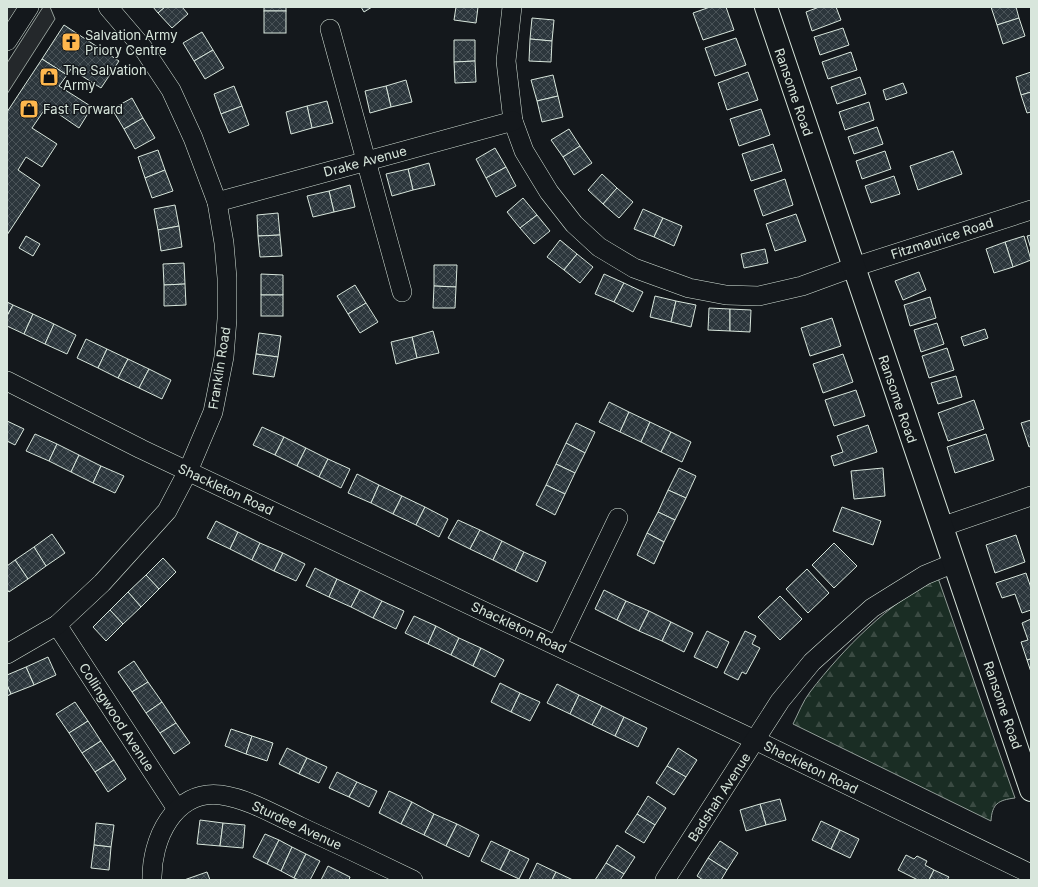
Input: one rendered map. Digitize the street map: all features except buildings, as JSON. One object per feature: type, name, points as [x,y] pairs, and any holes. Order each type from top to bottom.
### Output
[{"type":"street","points":[[7,41],[29,7]]},
{"type":"street","name":"Franklin Road","points":[[7,654],[57,625],[102,584],[166,511],[188,471],[213,412],[224,357],[227,319],[227,278],[224,243],[217,202],[193,138],[171,90],[142,48],[108,7]]},
{"type":"street","name":"Fitzmaurice Road","points":[[512,7],[506,61],[513,121],[524,151],[549,192],[574,224],[599,247],[634,268],[689,288],[726,296],[758,296],[802,286],[854,267],[1031,210]]},
{"type":"street","name":"Ransome Road","points":[[766,7],[1031,790]]},
{"type":"street","points":[[330,29],[402,292]]},
{"type":"street","name":"Drake Avenue","points":[[217,202],[513,121]]},
{"type":"street","name":"Shackleton Road","points":[[7,381],[188,471],[557,645],[1031,874]]},
{"type":"street","points":[[941,527],[1031,496]]},
{"type":"street","points":[[557,645],[618,518]]},
{"type":"street","name":"Badshah Avenue","points":[[665,880],[780,701],[812,662],[872,608],[925,575],[954,563]]},
{"type":"street","name":"Collingwood Avenue","points":[[57,625],[177,809]]},
{"type":"street","name":"Sturdee Avenue","points":[[177,809],[198,798],[221,795],[251,803],[414,880]]},
{"type":"street","points":[[152,880],[152,866],[163,828],[177,809]]},
{"type":"green space","points":[[938,578],[1015,798],[1004,800],[997,804],[993,811],[991,821],[793,724],[810,692],[852,643],[884,613],[920,588]]},
{"type":"shaded area","points":[[7,7],[22,7],[7,30]]},
{"type":"shaded area","points":[[43,7],[50,7],[55,19],[7,94],[7,63]]},
{"type":"place","name":"Salvation Army Priory Centre","points":[[71,42]]},
{"type":"place","name":"The Salvation Army","points":[[49,77]]},
{"type":"place","name":"Fast Forward","points":[[29,109]]}]
